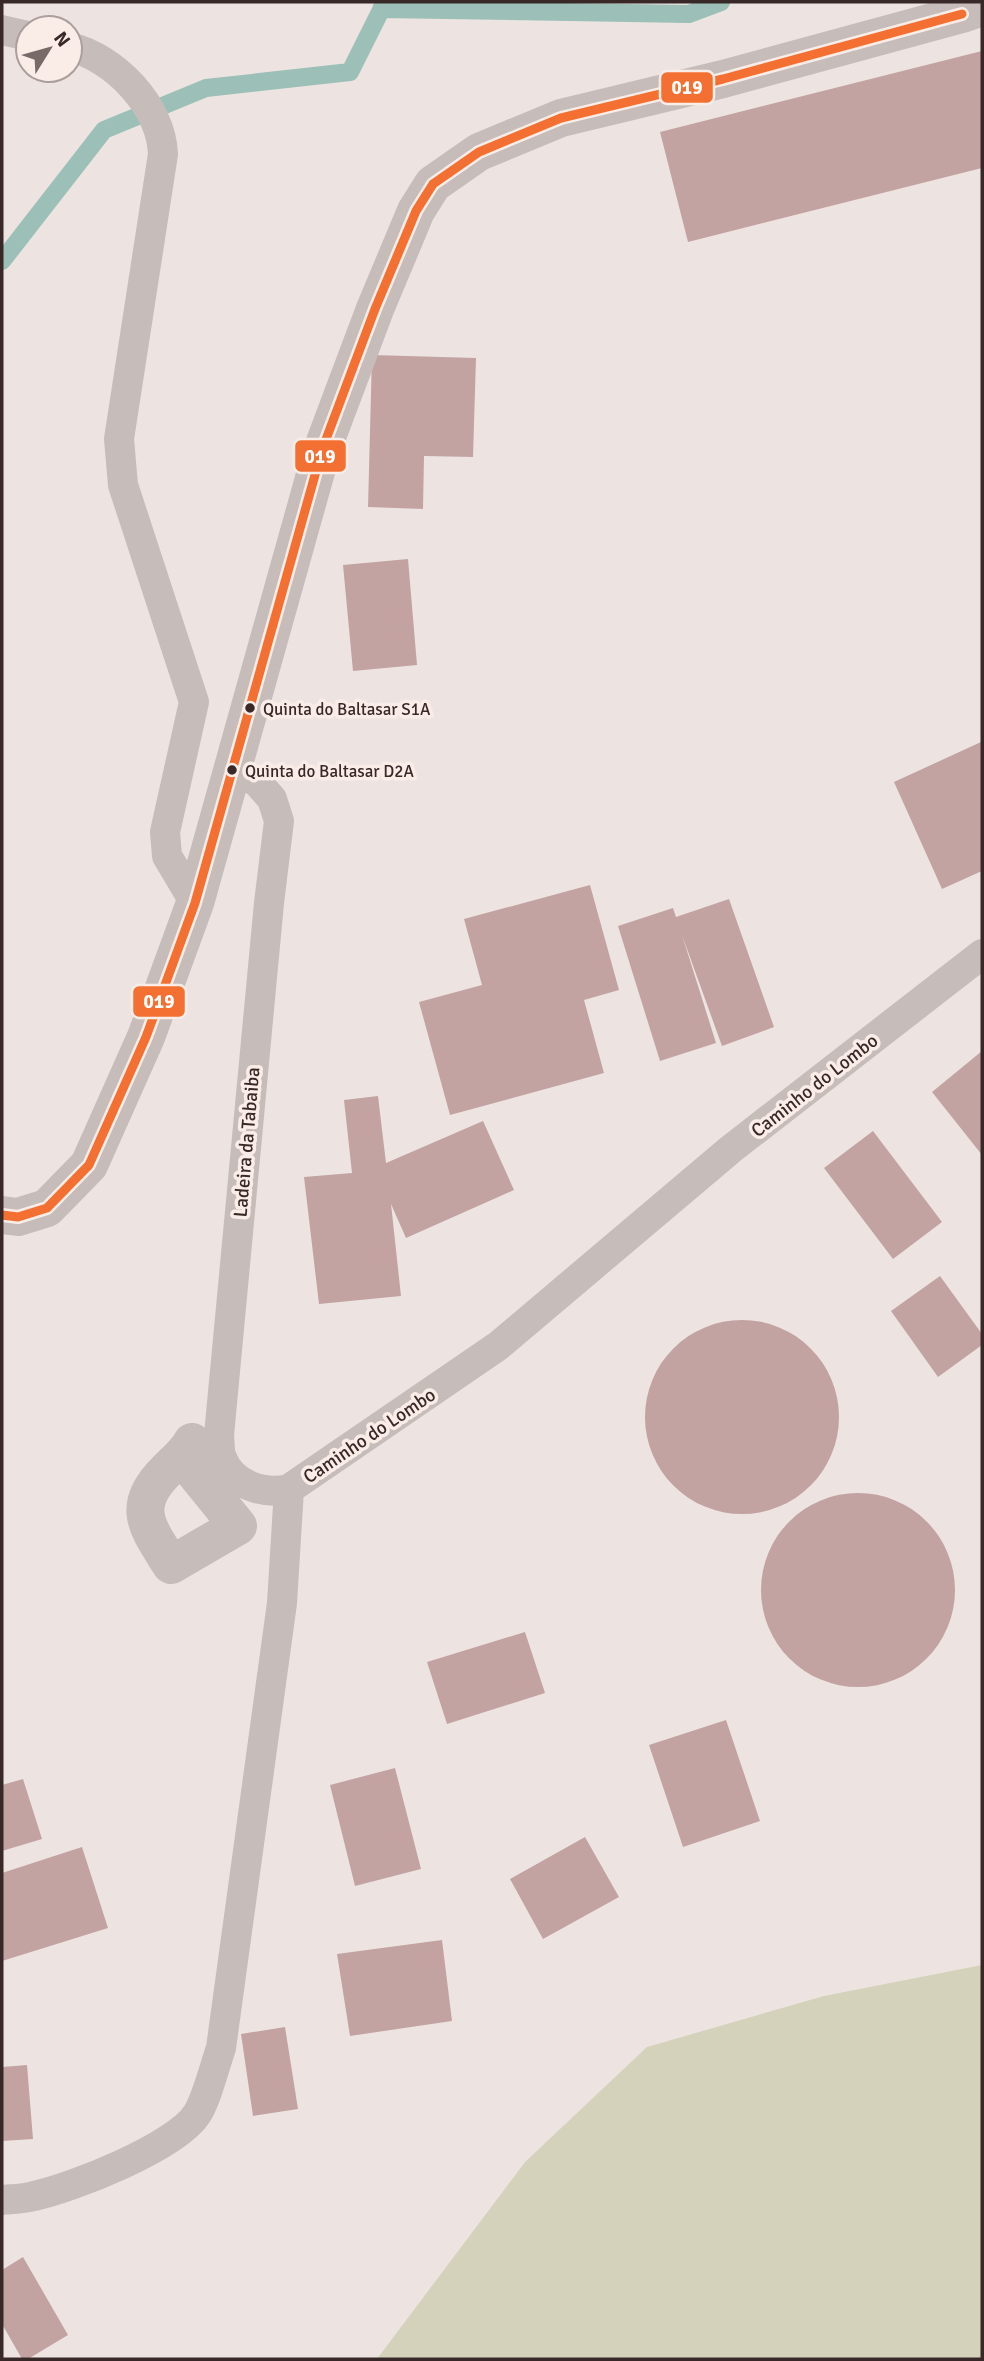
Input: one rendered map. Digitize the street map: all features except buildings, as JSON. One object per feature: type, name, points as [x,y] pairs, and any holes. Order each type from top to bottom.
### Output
[{"type":"street","points":[[2,1215],[18,1217],[47,1208],[89,1165],[146,1037],[195,904],[322,450],[375,309],[416,211],[433,184],[479,152],[561,118],[723,79],[968,8]]},
{"type":"lane","points":[[84,53],[112,68],[137,91],[153,117],[162,144],[163,154],[119,439],[123,485],[194,702],[165,832],[167,856],[195,904]]},
{"type":"lane","name":"Ladeira da Tabaiba","points":[[231,768],[257,782],[272,799],[279,821],[219,1435],[222,1459],[238,1479],[259,1491],[276,1492],[289,1489]]},
{"type":"lane","name":"Caminho do Lombo","points":[[2,2200],[34,2196],[99,2175],[150,2150],[174,2135],[197,2115],[221,2048],[282,1603],[289,1489],[498,1346],[731,1149],[982,954]]},
{"type":"shaded area","points":[[982,1965],[982,2359],[377,2359],[525,2162],[647,2047],[824,1996]]},
{"type":"waterway","points":[[2,261],[104,130],[206,88],[350,72],[385,2]]},
{"type":"waterway","points":[[381,9],[689,14],[721,2]]},
{"type":"transit line","name":"019","points":[[2,1215],[18,1217],[47,1208],[89,1165],[146,1037],[195,903],[322,450],[375,309],[416,211],[433,184],[479,152],[561,118],[723,79],[962,14]]},
{"type":"place","name":"Quinta do Baltasar S1A","points":[[250,708]]},
{"type":"place","name":"Quinta do Baltasar D2A","points":[[232,770]]}]
